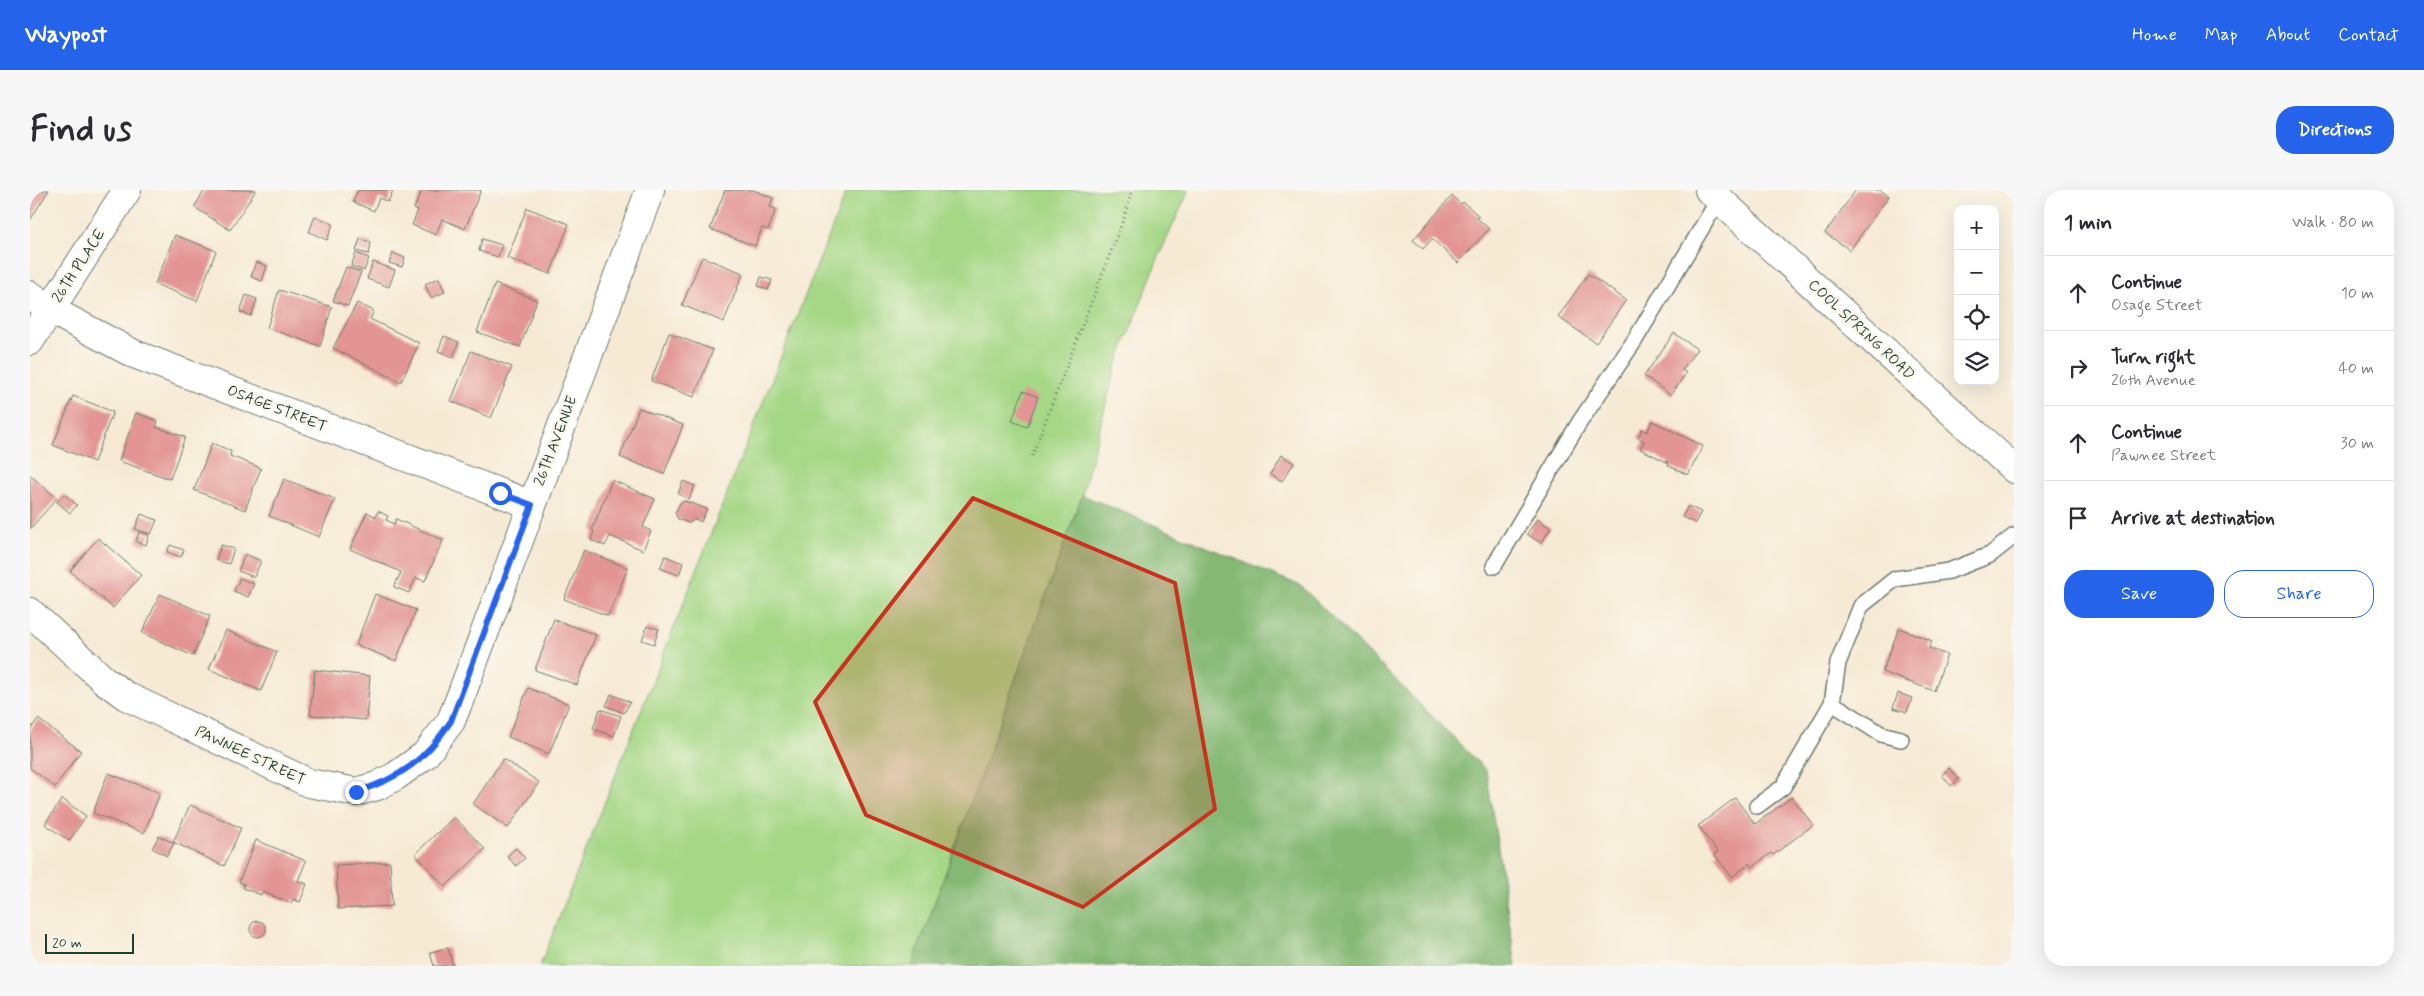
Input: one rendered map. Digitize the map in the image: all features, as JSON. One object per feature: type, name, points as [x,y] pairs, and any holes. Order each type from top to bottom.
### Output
[{"type":"street","name":"26TH PLACE","points":[[30,341],[40,302],[127,190]]},
{"type":"street","name":"26TH AVENUE","points":[[462,693],[650,190]]},
{"type":"street","name":"COOL SPRING ROAD","points":[[1714,195],[2014,469]]},
{"type":"street","name":"OSAGE STREET","points":[[40,302],[134,354],[532,505]]},
{"type":"street","name":"PAWNEE STREET","points":[[30,612],[104,680],[126,696],[309,783],[334,790],[356,792],[377,786],[409,768],[437,741],[451,721],[462,693]]},
{"type":"lane","points":[[1494,566],[1579,423],[1634,340],[1714,195]]},
{"type":"lane","points":[[1758,806],[1783,787],[1832,703],[1838,663],[1861,606],[1895,579],[1949,571],[1990,555],[2014,536]]},
{"type":"lane","points":[[1832,703],[1881,734],[1901,739]]},
{"type":"path","points":[[1032,456],[1125,214],[1132,190]]},
{"type":"highlighted area","points":[[973,498],[1175,583],[1215,809],[1083,907],[866,815],[815,702]]},
{"type":"green space","points":[[847,190],[1189,190],[1159,256],[1115,369],[1082,495],[912,966],[540,966]]},
{"type":"green space","points":[[1082,495],[1301,586],[1486,770],[1516,966],[912,966]]},
{"type":"building","points":[[30,190],[49,190],[30,220]]},
{"type":"building","points":[[205,190],[256,190],[230,230],[194,207]]},
{"type":"building","points":[[358,190],[393,190],[388,202],[379,198],[374,211],[353,202]]},
{"type":"building","points":[[422,190],[481,190],[465,229],[442,219],[436,235],[412,225],[418,210],[414,209]]},
{"type":"building","points":[[725,190],[753,190],[773,198],[770,207],[776,209],[768,230],[762,228],[755,246],[710,229]]},
{"type":"building","points":[[1856,190],[1880,190],[1889,196],[1850,250],[1825,233]]},
{"type":"building","points":[[1452,196],[1461,204],[1463,202],[1479,216],[1477,218],[1489,229],[1458,263],[1432,239],[1423,249],[1413,240]]},
{"type":"building","points":[[527,208],[569,224],[550,274],[507,258]]},
{"type":"building","points":[[315,216],[333,224],[327,240],[309,232]]},
{"type":"building","points":[[175,235],[216,251],[197,301],[155,284]]},
{"type":"building","points":[[360,239],[371,242],[369,254],[356,251]]},
{"type":"building","points":[[482,239],[502,245],[498,257],[479,251]]},
{"type":"building","points":[[356,253],[369,258],[364,271],[351,266]]},
{"type":"building","points":[[393,253],[405,258],[402,267],[389,263]]},
{"type":"building","points":[[702,257],[743,273],[724,322],[682,305]]},
{"type":"building","points":[[256,262],[267,266],[262,281],[251,277]]},
{"type":"building","points":[[373,262],[395,270],[389,287],[367,279]]},
{"type":"building","points":[[346,267],[361,272],[348,306],[333,301]]},
{"type":"building","points":[[1588,274],[1626,300],[1596,343],[1558,317]]},
{"type":"building","points":[[761,277],[772,280],[768,290],[758,286]]},
{"type":"building","points":[[439,278],[445,292],[431,298],[425,284]]},
{"type":"building","points":[[495,284],[537,300],[520,347],[477,332]]},
{"type":"building","points":[[279,290],[332,307],[320,346],[267,328]]},
{"type":"building","points":[[246,295],[257,299],[251,316],[240,312]]},
{"type":"building","points":[[357,303],[374,311],[370,319],[419,343],[401,382],[333,348]]},
{"type":"building","points":[[669,333],[713,350],[694,397],[651,381]]},
{"type":"building","points":[[1674,333],[1697,349],[1682,370],[1686,373],[1671,395],[1644,376]]},
{"type":"building","points":[[444,336],[459,342],[453,357],[438,351]]},
{"type":"building","points":[[471,351],[512,367],[491,418],[451,401]]},
{"type":"building","points":[[1023,391],[1038,397],[1027,427],[1012,421]]},
{"type":"building","points":[[73,396],[113,412],[94,462],[53,445]]},
{"type":"building","points":[[639,408],[683,425],[664,474],[620,457]]},
{"type":"building","points":[[136,413],[158,421],[156,427],[185,437],[170,479],[119,461]]},
{"type":"building","points":[[1652,421],[1703,446],[1688,475],[1668,465],[1669,463],[1640,449],[1644,441],[1638,438],[1642,429],[1647,432]]},
{"type":"building","points":[[212,443],[231,451],[230,456],[261,468],[245,510],[194,490]]},
{"type":"building","points":[[1281,455],[1294,463],[1282,481],[1270,474]]},
{"type":"building","points":[[30,475],[57,498],[30,529]]},
{"type":"building","points":[[284,479],[335,499],[319,537],[269,516]]},
{"type":"building","points":[[612,480],[655,499],[643,527],[651,531],[643,550],[610,536],[605,546],[591,540],[594,531],[592,530]]},
{"type":"building","points":[[683,481],[695,486],[689,499],[678,494]]},
{"type":"building","points":[[64,494],[77,505],[70,513],[57,502]]},
{"type":"building","points":[[685,501],[707,509],[701,522],[695,519],[689,523],[678,519],[675,513],[680,503]]},
{"type":"building","points":[[1688,506],[1701,512],[1695,523],[1682,517]]},
{"type":"building","points":[[378,511],[388,516],[386,520],[394,524],[396,519],[443,540],[425,581],[416,578],[409,593],[394,587],[401,572],[350,549],[367,512],[376,517]]},
{"type":"building","points":[[141,514],[157,520],[151,534],[135,529]]},
{"type":"building","points":[[1537,519],[1551,528],[1541,543],[1527,534]]},
{"type":"building","points":[[139,532],[149,535],[146,545],[136,542]]},
{"type":"building","points":[[98,538],[141,575],[113,608],[70,571]]},
{"type":"building","points":[[170,545],[184,550],[181,557],[167,552]]},
{"type":"building","points":[[221,545],[234,549],[229,564],[216,560]]},
{"type":"building","points":[[584,550],[628,568],[608,616],[564,599]]},
{"type":"building","points":[[245,554],[261,561],[254,577],[238,571]]},
{"type":"building","points":[[665,556],[683,563],[679,575],[660,568]]},
{"type":"building","points":[[240,578],[254,584],[248,597],[234,591]]},
{"type":"building","points":[[160,594],[210,616],[193,656],[142,633]]},
{"type":"building","points":[[375,594],[416,610],[396,661],[356,645]]},
{"type":"building","points":[[554,619],[596,635],[577,685],[535,670]]},
{"type":"building","points":[[647,626],[659,629],[654,644],[642,640]]},
{"type":"building","points":[[1899,628],[1932,641],[1929,648],[1947,655],[1934,691],[1882,672]]},
{"type":"building","points":[[226,630],[277,652],[261,691],[209,669]]},
{"type":"building","points":[[315,670],[370,676],[366,720],[310,715]]},
{"type":"building","points":[[528,688],[569,704],[549,754],[508,737]]},
{"type":"building","points":[[1898,693],[1912,698],[1907,712],[1893,708]]},
{"type":"building","points":[[611,694],[630,702],[624,713],[606,706]]},
{"type":"building","points":[[600,709],[621,716],[614,736],[593,729]]},
{"type":"building","points":[[38,719],[81,751],[55,787],[30,768],[30,730]]},
{"type":"building","points":[[503,759],[539,782],[508,828],[473,804]]},
{"type":"building","points":[[1949,768],[1959,779],[1951,786],[1942,775]]},
{"type":"building","points":[[108,773],[160,793],[144,833],[93,813]]},
{"type":"building","points":[[1792,797],[1813,825],[1773,855],[1771,853],[1752,867],[1750,863],[1732,877],[1714,854],[1718,852],[1698,826],[1735,798],[1755,824]]},
{"type":"building","points":[[62,799],[86,816],[69,841],[45,824]]},
{"type":"building","points":[[190,805],[241,828],[224,866],[173,842]]},
{"type":"building","points":[[454,817],[485,849],[445,887],[415,854]]},
{"type":"building","points":[[159,836],[174,843],[167,856],[152,848]]},
{"type":"building","points":[[256,840],[306,861],[298,881],[307,884],[300,902],[293,899],[291,903],[262,892],[261,895],[243,888],[244,884],[239,882]]},
{"type":"building","points":[[516,848],[525,858],[516,866],[507,856]]},
{"type":"building","points":[[390,862],[392,906],[338,909],[336,865]]},
{"type":"building","points":[[255,921],[261,921],[266,926],[264,935],[255,937],[250,932],[250,926]]},
{"type":"building","points":[[448,948],[453,966],[434,966],[430,952]]},
{"type":"route","points":[[356,792],[377,786],[409,768],[425,755],[451,721],[532,505],[500,493]]}]
